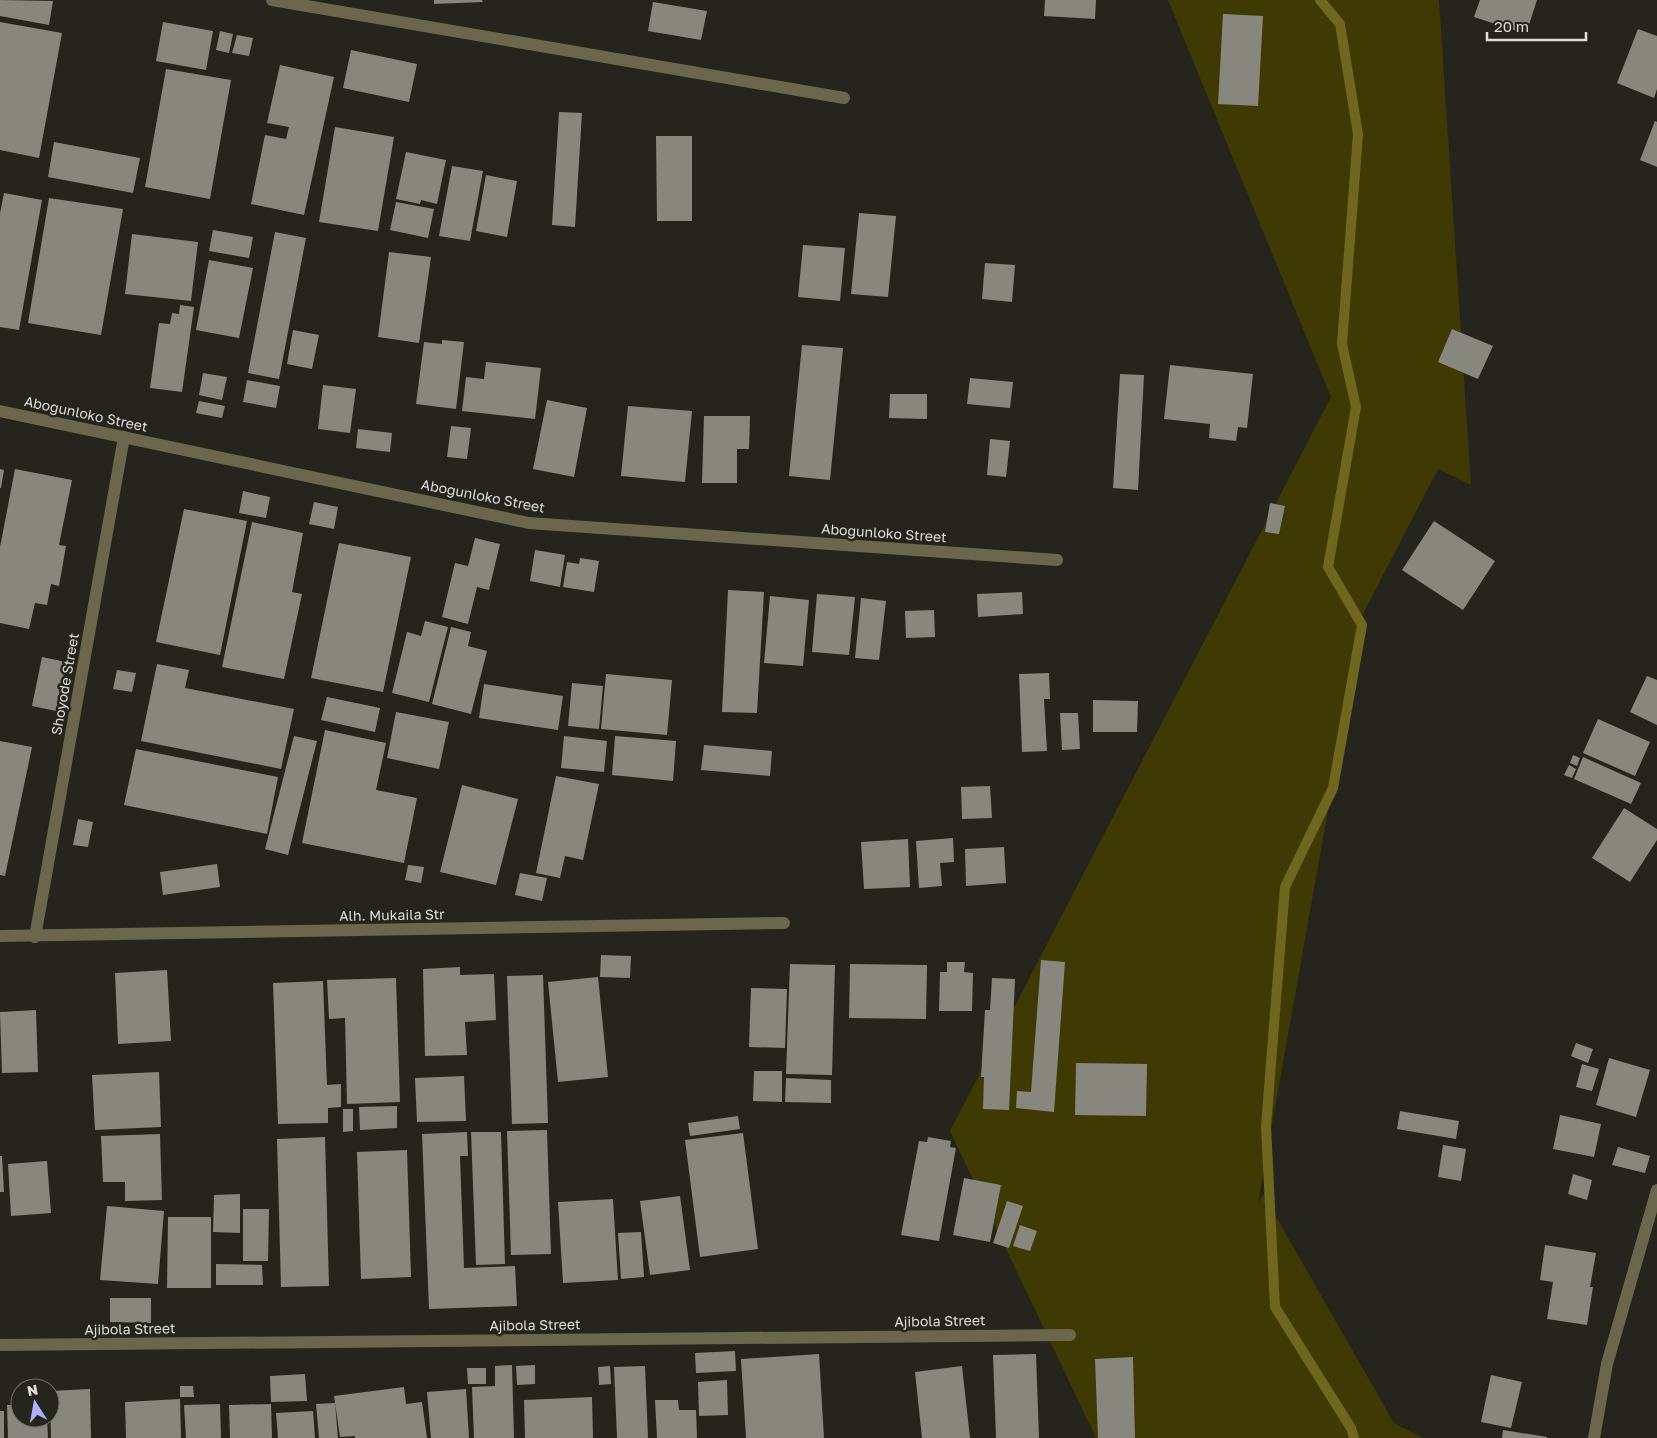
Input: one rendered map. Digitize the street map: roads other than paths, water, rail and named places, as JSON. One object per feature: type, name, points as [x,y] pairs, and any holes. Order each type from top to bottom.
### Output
[{"type":"street","points":[[272,0],[844,98]]},
{"type":"street","name":"Abogunloko Street","points":[[0,411],[529,523],[1057,560]]},
{"type":"street","name":"Shoyode Street","points":[[35,937],[124,437]]},
{"type":"street","name":"Alh. Mukaila Str","points":[[0,936],[35,937],[784,923]]},
{"type":"street","points":[[1594,1438],[1607,1364],[1657,1190]]},
{"type":"street","name":"Ajibola Street","points":[[0,1345],[1070,1335]]},
{"type":"waterway","points":[[1320,0],[1340,24],[1358,134],[1342,344],[1356,407],[1328,567],[1362,625],[1333,788],[1285,887],[1266,1126],[1275,1307],[1351,1428],[1354,1438]]}]
